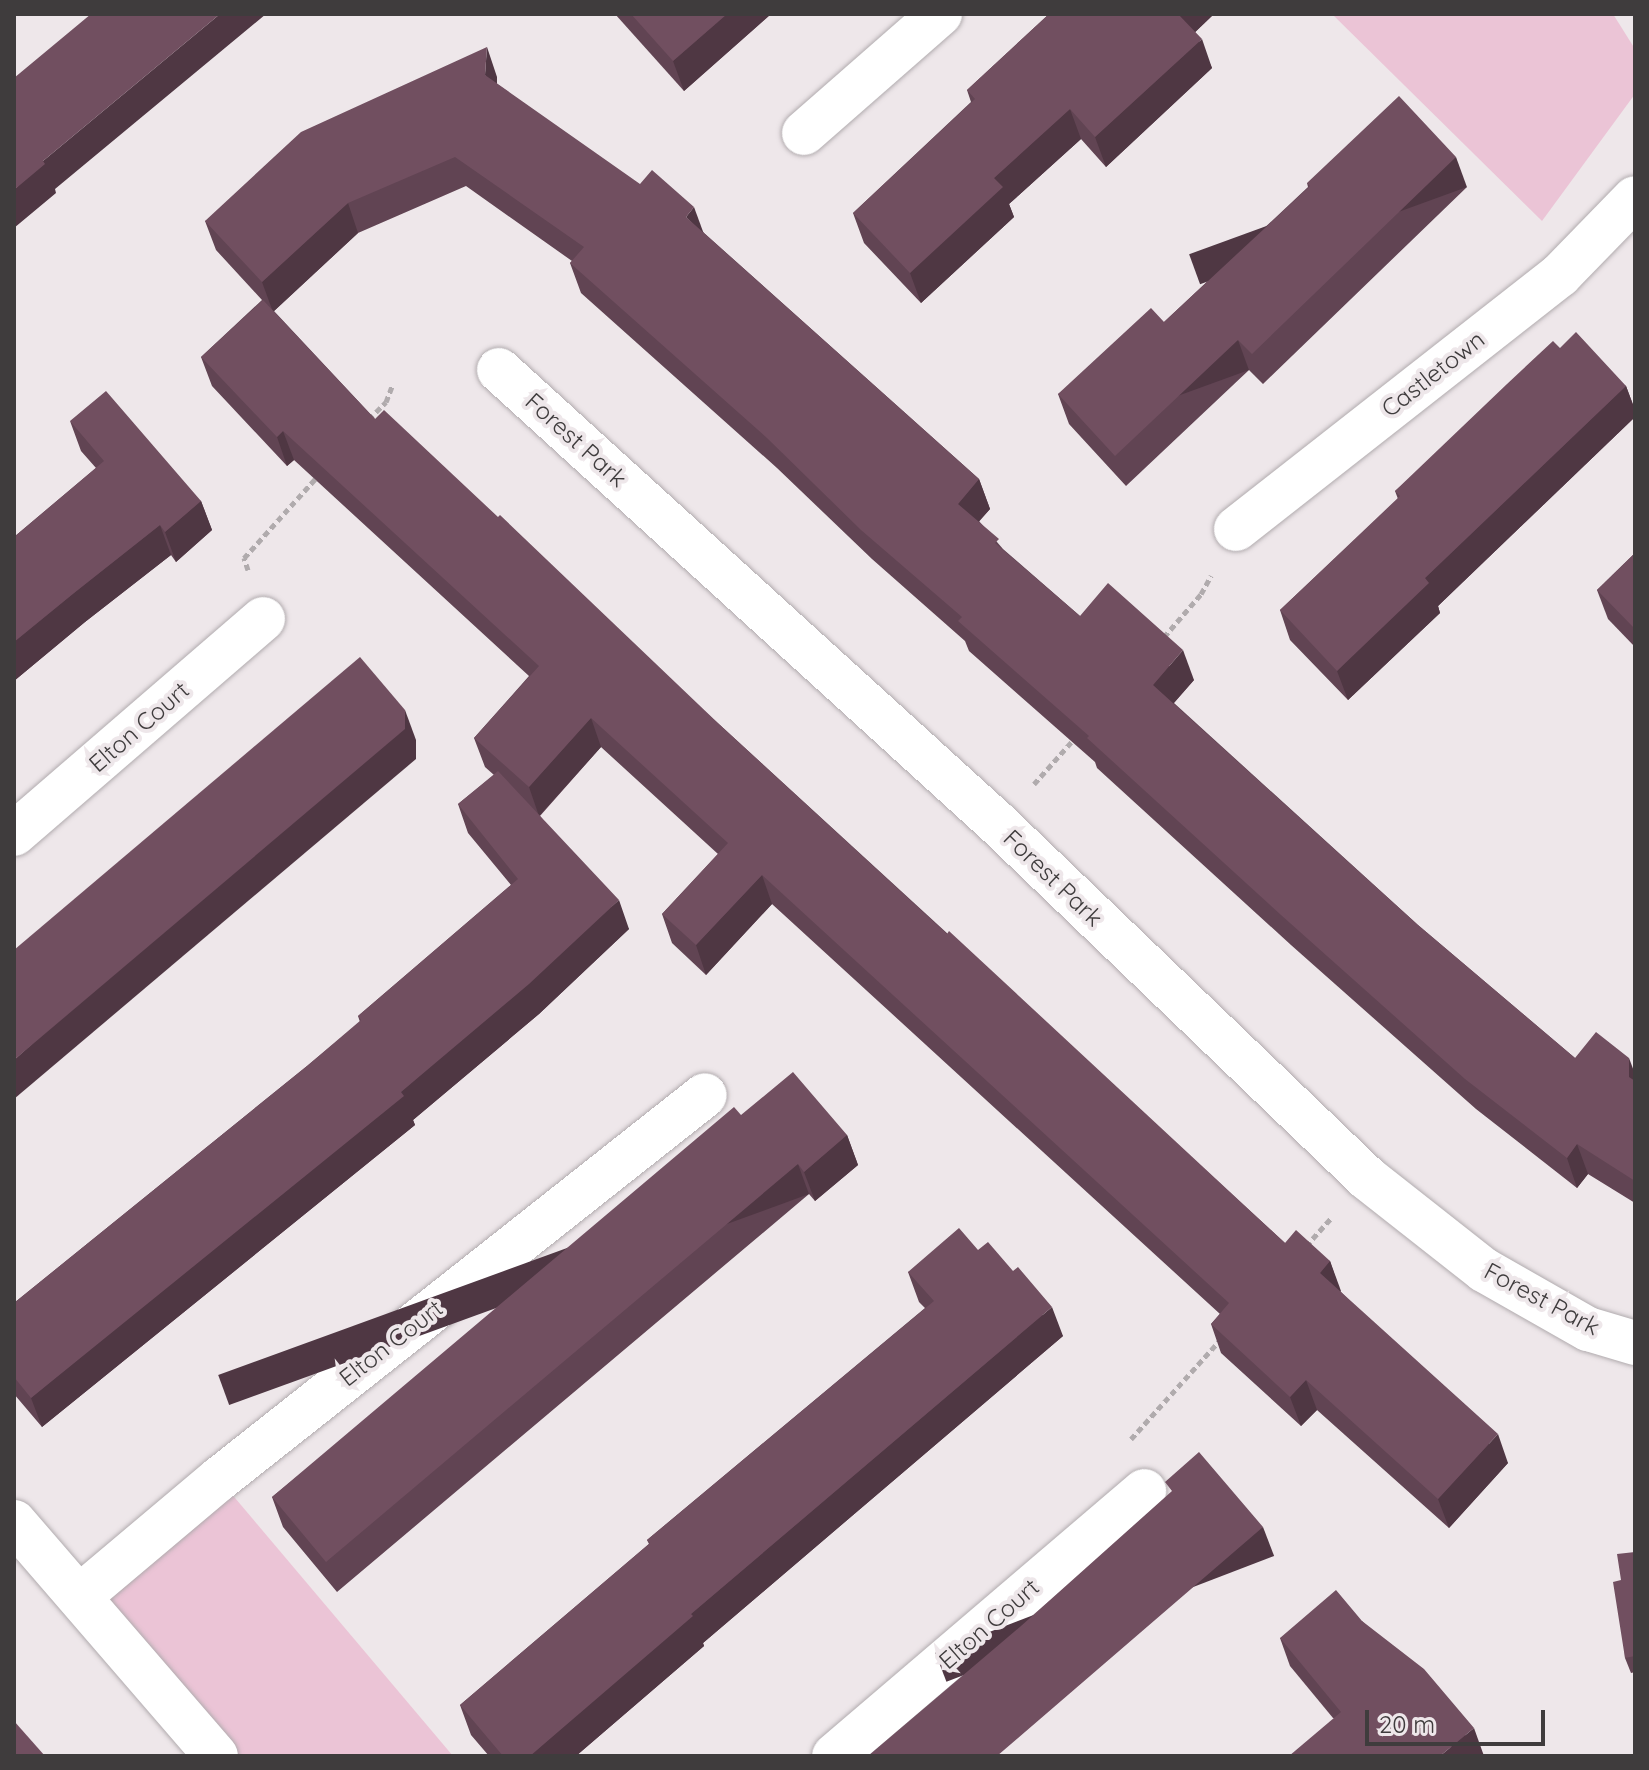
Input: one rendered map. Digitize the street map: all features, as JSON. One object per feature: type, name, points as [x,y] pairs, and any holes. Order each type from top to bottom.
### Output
[{"type":"street","points":[[804,133],[940,14]]},
{"type":"street","name":"Castletown","points":[[1236,529],[1560,275],[1631,215]]},
{"type":"street","name":"Forest Park","points":[[499,370],[997,823],[1367,1178],[1484,1270],[1588,1329],[1635,1343]]},
{"type":"street","name":"Elton Court","points":[[14,834],[263,619]]},
{"type":"street","name":"Elton Court","points":[[80,1596],[219,1479],[705,1095]]},
{"type":"street","name":"Elton Court","points":[[834,1756],[1144,1491]]},
{"type":"street","points":[[14,1522],[216,1756]]},
{"type":"path","points":[[365,424],[386,402],[393,384]]},
{"type":"path","points":[[263,619],[244,558],[325,469]]},
{"type":"path","points":[[1161,640],[1201,594],[1236,529]]},
{"type":"path","points":[[997,823],[1081,731]]},
{"type":"path","points":[[1304,1248],[1367,1178]]},
{"type":"path","points":[[1144,1491],[1116,1455],[1231,1328]]},
{"type":"shaded area","points":[[1332,14],[1613,14],[1635,49],[1635,94],[1542,221]]},
{"type":"shaded area","points":[[219,1479],[453,1756],[216,1756],[80,1596]]},
{"type":"building","points":[[91,14],[220,14],[43,161],[45,164],[14,190],[14,78]]},
{"type":"building","points":[[631,14],[727,14],[673,61]]},
{"type":"building","points":[[1049,14],[1178,14],[1202,39],[1095,137],[1070,109],[994,178],[1003,187],[910,273],[853,213],[975,99],[967,90]]},
{"type":"building","points":[[487,47],[485,75],[640,184],[652,170],[694,207],[686,217],[979,479],[958,504],[999,539],[995,543],[1080,616],[1108,583],[1183,650],[1153,685],[1418,925],[1575,1058],[1596,1032],[1629,1058],[1629,1077],[1635,1081],[1635,1181],[1577,1144],[1567,1158],[1465,1079],[1281,915],[1087,738],[1089,736],[958,621],[962,617],[861,530],[767,438],[570,263],[584,247],[455,157],[348,203],[262,282],[205,221],[301,132]]},
{"type":"building","points":[[1399,96],[1456,157],[1252,354],[1238,340],[1115,456],[1058,394],[1151,308],[1164,322],[1310,186],[1307,183]]},
{"type":"building","points":[[263,300],[375,419],[384,410],[498,517],[500,515],[720,725],[947,934],[949,931],[1285,1243],[1296,1230],[1330,1261],[1320,1273],[1498,1434],[1438,1499],[1306,1380],[1290,1397],[1211,1324],[1229,1303],[762,875],[696,945],[662,914],[728,843],[591,718],[529,787],[474,738],[539,666],[283,431],[277,437],[201,357]]},
{"type":"building","points":[[1576,332],[1626,386],[1425,578],[1429,583],[1337,671],[1280,610],[1400,496],[1395,491],[1507,384],[1553,341],[1560,348]]},
{"type":"building","points":[[106,391],[201,501],[165,532],[160,525],[14,642],[14,537],[104,461],[70,421]]},
{"type":"building","points":[[1635,553],[1635,629],[1597,590]]},
{"type":"building","points":[[360,657],[405,710],[405,729],[14,1060],[14,950]]},
{"type":"building","points":[[498,771],[619,900],[529,984],[401,1092],[404,1096],[31,1398],[14,1377],[14,1303],[307,1066],[361,1020],[358,1016],[518,879],[458,804]]},
{"type":"building","points":[[793,1072],[847,1135],[804,1172],[798,1164],[326,1562],[272,1497],[734,1107],[741,1115]]},
{"type":"building","points":[[959,1228],[978,1250],[988,1242],[1013,1271],[1018,1267],[1052,1307],[691,1614],[693,1616],[530,1756],[503,1756],[460,1705],[650,1543],[647,1540],[934,1301],[908,1272]]},
{"type":"building","points":[[1199,1452],[1263,1527],[997,1756],[868,1756],[1021,1626],[1172,1491],[1165,1482]]},
{"type":"building","points":[[1635,1552],[1635,1656],[1625,1658],[1613,1582],[1621,1580],[1617,1554]]},
{"type":"building","points":[[1336,1590],[1362,1621],[1424,1669],[1474,1728],[1440,1756],[1289,1756],[1341,1712],[1280,1638]]},
{"type":"building","points":[[14,1721],[45,1756],[14,1756]]}]
